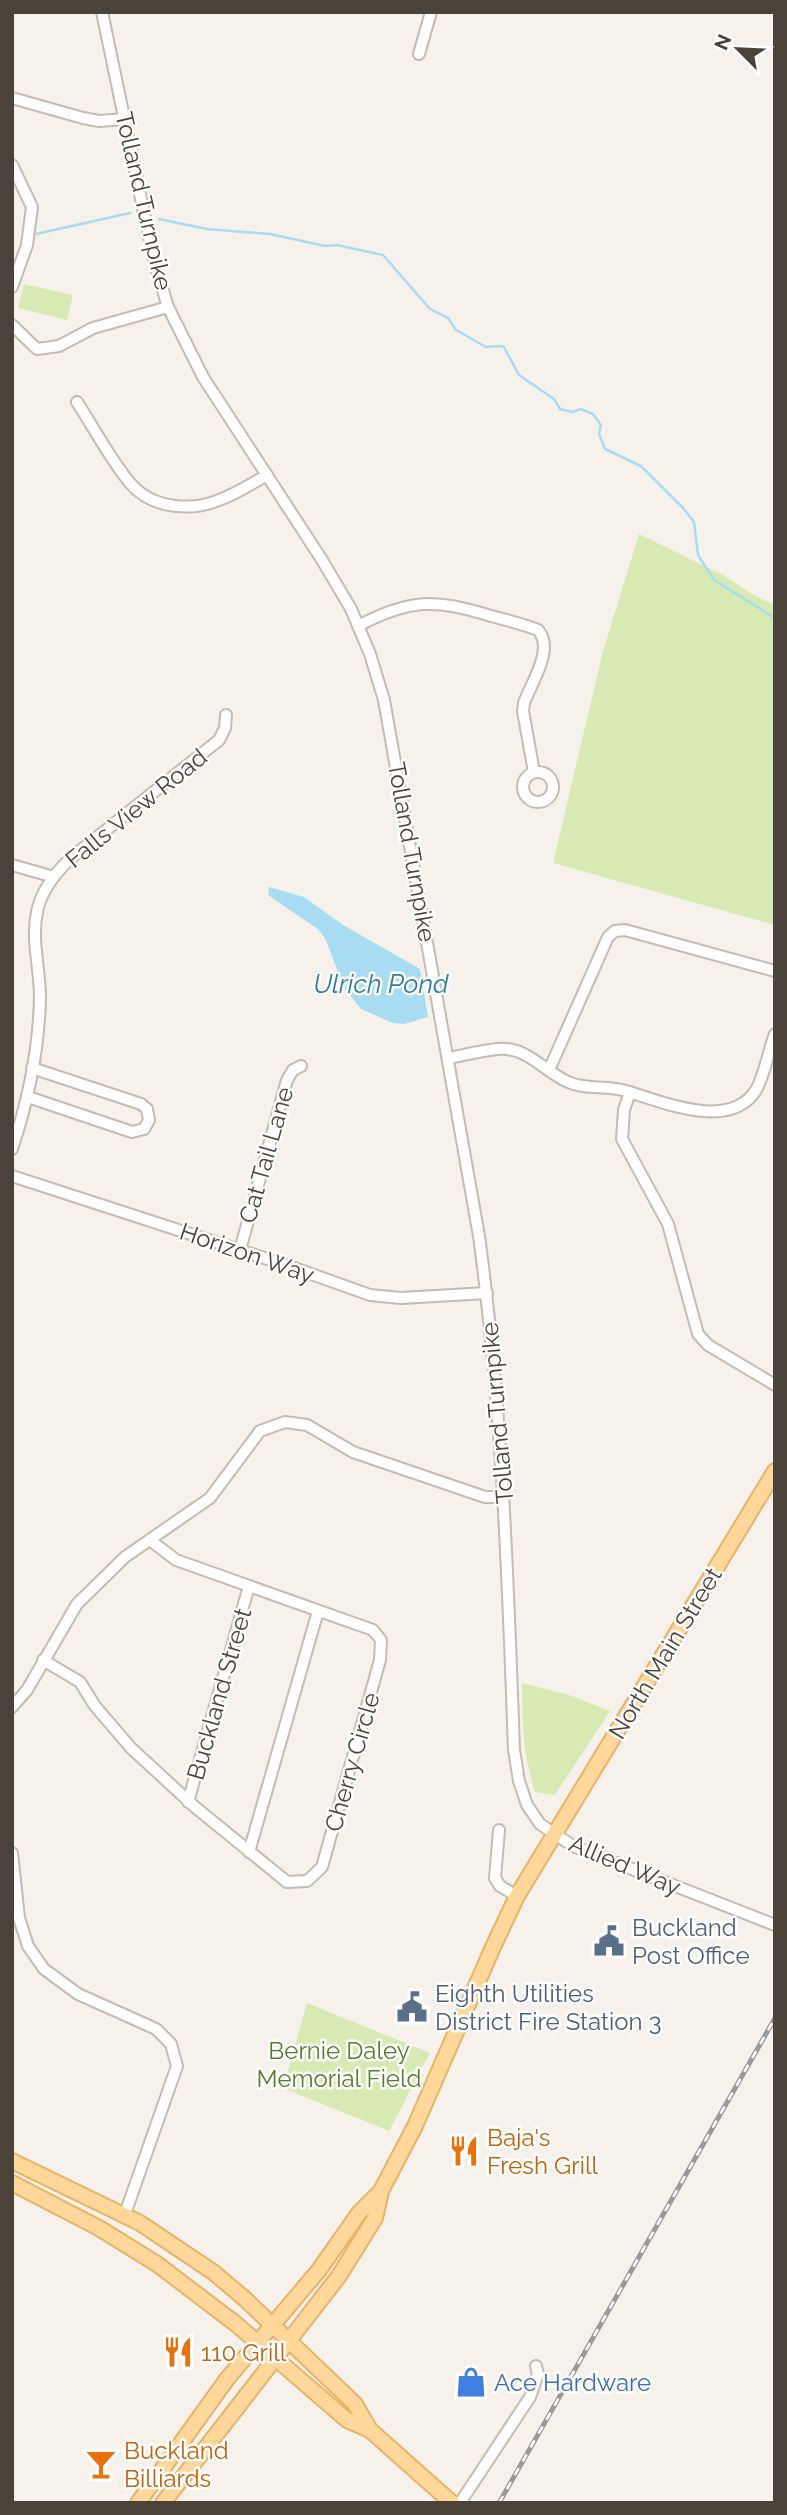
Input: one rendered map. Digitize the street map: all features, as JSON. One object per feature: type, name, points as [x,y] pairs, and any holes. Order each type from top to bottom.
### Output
[{"type":"main road","name":"North Main Street","points":[[555,1833],[775,1471]]},
{"type":"main road","points":[[163,2503],[339,2276],[365,2237],[375,2218],[381,2191],[415,2126],[493,1947],[517,1896],[555,1833]]},
{"type":"main road","points":[[12,2161],[125,2214],[164,2237],[213,2272],[355,2404],[370,2430]]},
{"type":"main road","points":[[12,2183],[74,2214],[138,2252],[206,2300],[347,2420],[370,2430],[452,2503]]},
{"type":"main road","points":[[138,2503],[205,2408],[318,2270],[359,2213],[381,2191]]},
{"type":"street","name":"Tolland Turnpike","points":[[102,12],[154,261],[168,307],[203,377],[323,560],[358,626],[384,700],[487,1293],[504,1497],[514,1750],[519,1781],[527,1805],[540,1824],[555,1833]]},
{"type":"street","points":[[419,54],[431,12]]},
{"type":"street","points":[[12,98],[91,120],[125,118]]},
{"type":"street","points":[[12,166],[32,207],[27,245],[12,287]]},
{"type":"street","points":[[12,326],[37,349],[59,346],[93,328],[168,307]]},
{"type":"street","points":[[77,402],[130,483],[142,494],[156,500],[185,508],[223,499],[267,475]]},
{"type":"street","points":[[358,626],[398,608],[430,603],[463,608],[538,630],[543,635],[545,647],[523,710],[534,772]]},
{"type":"street","name":"Falls View Road","points":[[12,1149],[28,1097],[40,998],[36,919],[40,901],[54,877],[77,853],[217,743],[224,732],[226,715]]},
{"type":"street","points":[[12,865],[54,877]]},
{"type":"street","points":[[549,1070],[608,937],[615,931],[625,930],[775,971]]},
{"type":"street","points":[[448,1058],[507,1049],[526,1056],[568,1082],[586,1086],[609,1086],[675,1107],[699,1111],[726,1110],[744,1102],[756,1090],[775,1034]]},
{"type":"street","name":"Cat Tail Lane","points":[[240,1250],[287,1080],[293,1070],[301,1066]]},
{"type":"street","points":[[28,1097],[132,1132],[143,1130],[149,1120],[148,1111],[141,1104],[32,1068]]},
{"type":"street","points":[[630,1092],[624,1110],[622,1139],[668,1224],[698,1334],[708,1345],[775,1385]]},
{"type":"street","name":"Horizon Way","points":[[12,1176],[375,1296],[396,1298],[487,1293]]},
{"type":"street","points":[[12,1707],[27,1690],[77,1604],[125,1557],[210,1498],[260,1431],[285,1422],[307,1425],[353,1452],[485,1497],[504,1497]]},
{"type":"street","name":"Cherry Circle","points":[[43,1660],[80,1682],[95,1706],[131,1748],[188,1802],[287,1882],[307,1881],[322,1867],[380,1660],[381,1640],[373,1630],[176,1560],[150,1540]]},
{"type":"street","name":"Buckland Street","points":[[188,1802],[249,1586]]},
{"type":"street","points":[[249,1852],[318,1611]]},
{"type":"street","points":[[499,1830],[495,1878],[501,1887],[517,1896]]},
{"type":"street","name":"Allied Way","points":[[555,1833],[573,1846],[775,1925]]},
{"type":"street","points":[[12,1853],[19,1918],[28,1946],[44,1969],[78,1994],[156,2029],[171,2044],[177,2066],[125,2214]]},
{"type":"street","points":[[460,2503],[530,2397],[538,2374],[536,2366]]},
{"type":"green space","points":[[24,284],[73,295],[67,320],[18,308]]},
{"type":"green space","points":[[639,534],[723,575],[755,596],[775,605],[775,925],[553,863],[603,651]]},
{"type":"green space","points":[[522,1683],[569,1695],[610,1711],[555,1795],[535,1792],[524,1738]]},
{"type":"green space","name":"Bernie Daley Memorial Field","points":[[307,2003],[430,2053],[389,2131],[283,2088]]},
{"type":"water","name":"Ulrich Pond","points":[[269,887],[304,897],[343,925],[420,969],[428,1017],[404,1024],[393,1023],[361,1009],[344,988],[326,940],[319,930],[268,895]]},
{"type":"waterway","points":[[36,234],[130,213]]},
{"type":"waterway","points":[[159,219],[207,229],[270,234],[383,255],[430,309],[448,318],[456,330],[486,347],[504,347],[519,375],[554,399],[560,409],[572,412],[581,409],[593,414],[601,425],[599,434],[605,449],[641,466],[694,522],[698,555],[714,580],[775,618]]},
{"type":"railway","points":[[499,2503],[775,2018]]},
{"type":"place","name":"Buckland Post Office","points":[[609,1941]]},
{"type":"place","name":"Eighth Utilities District Fire Station 3","points":[[412,2007]]},
{"type":"place","name":"Baja's Fresh Grill","points":[[464,2151]]},
{"type":"place","name":"110 Grill","points":[[178,2352]]},
{"type":"place","name":"Ace Hardware","points":[[471,2382]]},
{"type":"place","name":"Buckland Billiards","points":[[101,2464]]}]
